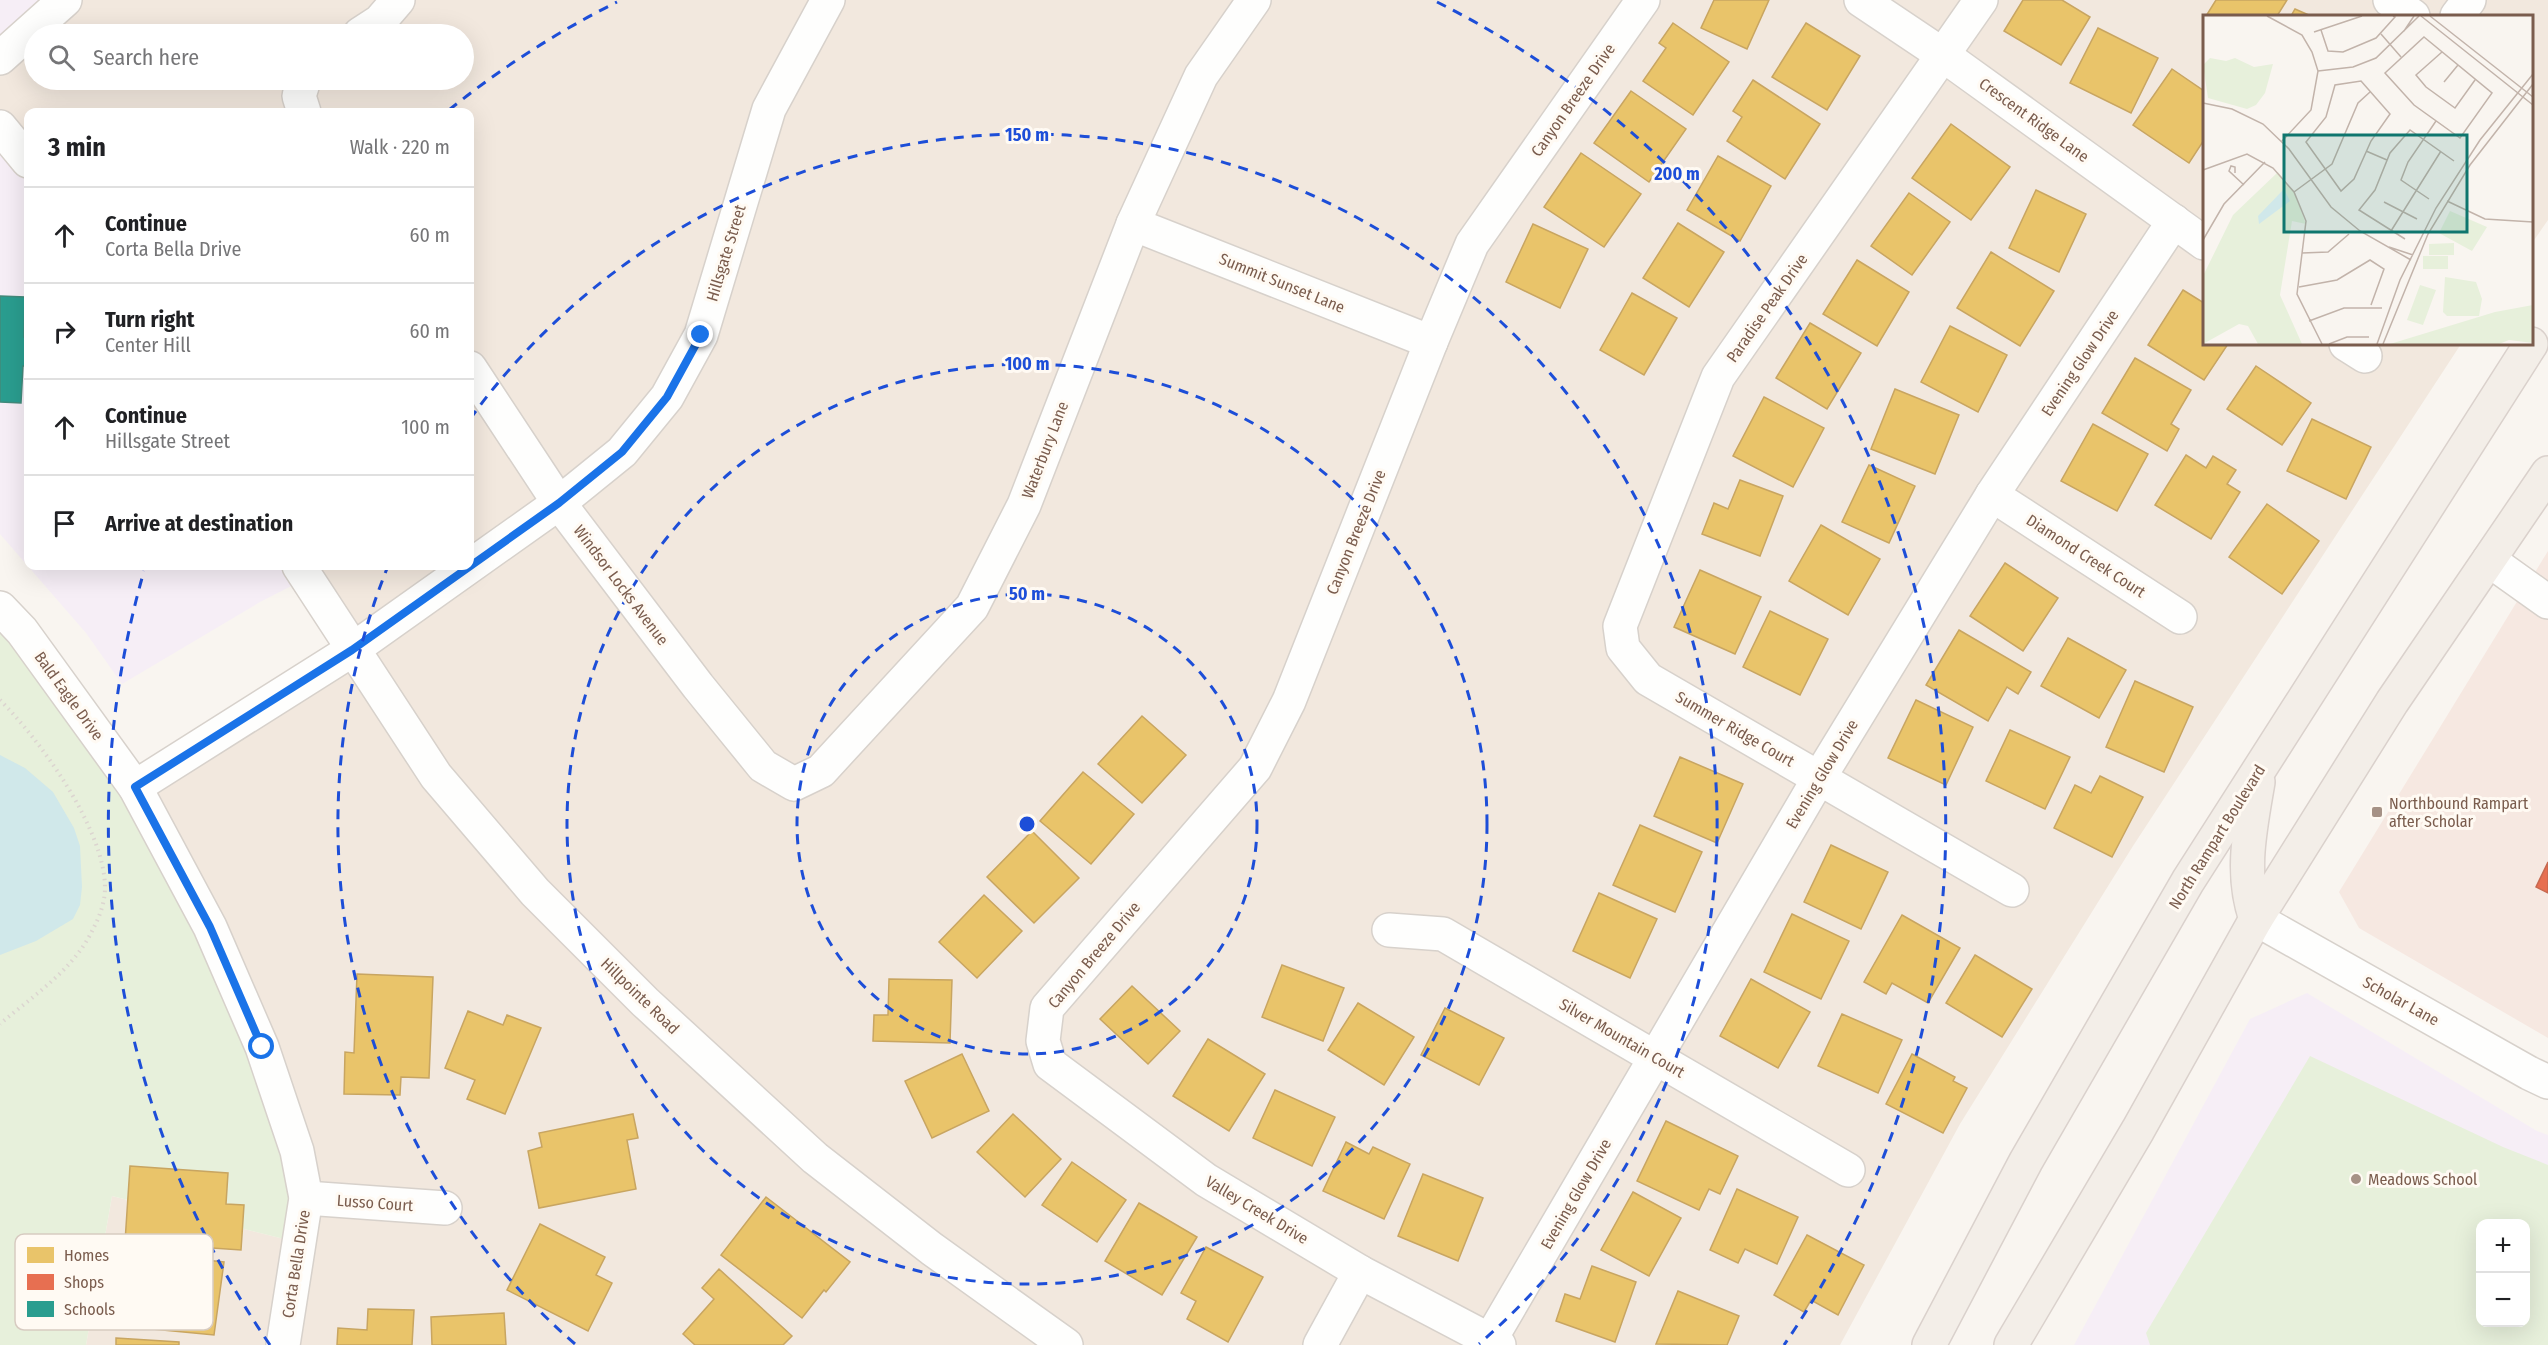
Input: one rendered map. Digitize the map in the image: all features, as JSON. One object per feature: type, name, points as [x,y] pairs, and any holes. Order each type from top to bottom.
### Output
[{"type":"main road","name":"North Rampart Boulevard","points":[[2533,341],[2548,320]]},
{"type":"main road","name":"North Rampart Boulevard","points":[[1929,1345],[2026,1161],[2188,881],[2530,345]]},
{"type":"main road","points":[[2011,1345],[2138,1130],[2256,920],[2392,702],[2548,473]]},
{"type":"main road","points":[[2256,920],[2246,880],[2250,831],[2260,769]]},
{"type":"street","points":[[38,24],[65,0]]},
{"type":"street","points":[[375,24],[398,0]]},
{"type":"street","name":"Hillsgate Street","points":[[474,563],[559,503],[622,452],[667,397],[701,335],[770,109],[828,0]]},
{"type":"street","name":"Waterbury Lane","points":[[794,784],[821,771],[972,607],[1024,505],[1133,224],[1201,76],[1254,0]]},
{"type":"street","name":"Canyon Breeze Drive","points":[[1043,1041],[1047,1008],[1255,768],[1289,701],[1472,244],[1643,0]]},
{"type":"street","name":"Crescent Ridge Lane","points":[[1861,0],[1943,55],[2203,242]]},
{"type":"street","name":"Paradise Peak Drive","points":[[1623,648],[1620,626],[1718,377],[1981,0]]},
{"type":"street","points":[[2390,0],[2412,15]]},
{"type":"street","points":[[2458,15],[2469,0]]},
{"type":"street","points":[[0,58],[24,37]]},
{"type":"street","points":[[0,127],[24,156]]},
{"type":"street","name":"Evening Glow Drive","points":[[1495,1343],[1655,1058],[1819,778],[1992,495],[2174,221]]},
{"type":"street","name":"Summit Sunset Lane","points":[[1133,224],[1431,342]]},
{"type":"street","name":"Windsor Locks Avenue","points":[[474,374],[559,503],[763,766],[794,784]]},
{"type":"street","name":"Diamond Creek Court","points":[[1992,495],[2180,617]]},
{"type":"street","points":[[2489,560],[2548,602]]},
{"type":"street","name":"Hillpointe Road","points":[[302,570],[436,776],[536,892],[645,1002],[815,1158],[932,1250],[1066,1345]]},
{"type":"street","name":"Hillsgate Street","points":[[135,787],[352,650],[465,570]]},
{"type":"street","name":"Bald Eagle Drive","points":[[0,608],[22,631],[135,787]]},
{"type":"street","name":"Summer Ridge Court","points":[[1623,648],[1648,679],[2012,890]]},
{"type":"street","name":"Corta Bella Drive","points":[[135,787],[210,927],[262,1047],[297,1150],[306,1198],[283,1345]]},
{"type":"street","name":"Scholar Lane","points":[[2256,920],[2548,1082]]},
{"type":"street","name":"Silver Mountain Court","points":[[1389,930],[1443,934],[1848,1170]]},
{"type":"street","name":"Valley Creek Drive","points":[[1043,1041],[1050,1064],[1206,1180],[1360,1272],[1495,1343]]},
{"type":"street","name":"Lusso Court","points":[[306,1198],[445,1208]]},
{"type":"street","points":[[1320,1345],[1360,1272]]},
{"type":"path","points":[[0,700],[66,782],[93,839],[105,887],[94,928],[80,951],[61,975],[0,1024]]},
{"type":"shaded area","points":[[0,0],[65,0],[38,24],[24,24],[24,37],[0,58]]},
{"type":"shaded area","points":[[65,0],[2548,0],[2548,220],[2533,242],[2533,15],[2203,15],[2203,345],[2460,345],[2133,846],[1960,1124],[1840,1345],[86,1345],[89,1330],[213,1330],[213,1234],[105,1234],[112,1196],[300,1243],[135,787],[351,650],[301,570],[474,570],[474,108],[24,108],[24,156],[0,127],[0,58],[24,37],[24,90],[474,90],[474,24],[38,24]]},
{"type":"shaded area","points":[[0,127],[24,156],[24,562],[0,534]]},
{"type":"shaded area","points":[[2548,551],[2548,1038],[2359,928],[2339,892]]},
{"type":"shaded area","points":[[31,570],[302,570],[307,578],[260,602],[122,684],[86,633]]},
{"type":"shaded area","name":"Meadows School","points":[[2307,993],[2537,1131],[2548,1135],[2548,1345],[2074,1345],[2250,1019]]},
{"type":"green space","points":[[0,608],[135,787],[262,1048],[300,1243],[112,1196],[105,1234],[15,1234],[15,1330],[89,1330],[86,1345],[0,1345]]},
{"type":"green space","name":"Meadows School","points":[[2310,1056],[2503,1147],[2548,1165],[2548,1345],[2150,1345],[2146,1333]]},
{"type":"water","points":[[0,755],[25,768],[53,792],[74,828],[80,846],[82,887],[80,905],[73,919],[36,941],[0,955]]},
{"type":"building: Homes","points":[[1714,0],[1769,0],[1747,49],[1701,28]]},
{"type":"building: Homes","points":[[2023,0],[2062,0],[2090,17],[2061,65],[2004,31]]},
{"type":"building: Homes","points":[[2216,0],[2287,0],[2278,15],[2207,15]]},
{"type":"building: Homes","points":[[2295,9],[2309,15],[2292,15]]},
{"type":"building: Homes","points":[[1673,23],[1729,62],[1693,115],[1643,81],[1666,48],[1659,43]]},
{"type":"building: Homes","points":[[1806,23],[1860,56],[1827,110],[1772,77]]},
{"type":"building: Homes","points":[[2098,28],[2158,58],[2131,113],[2070,83]]},
{"type":"building: Homes","points":[[2172,69],[2203,90],[2203,142],[2189,163],[2133,125]]},
{"type":"building: Homes","points":[[1753,80],[1820,124],[1785,179],[1727,141],[1742,117],[1733,111]]},
{"type":"building: Homes","points":[[1631,91],[1686,129],[1649,182],[1594,143]]},
{"type":"building: Homes","points":[[1951,124],[2010,167],[1971,220],[1912,178]]},
{"type":"building: Homes","points":[[1581,153],[1641,194],[1604,247],[1544,207]]},
{"type":"building: Homes","points":[[1718,156],[1771,186],[1740,241],[1687,210]]},
{"type":"building: Homes","points":[[2036,190],[2086,214],[2059,272],[2009,248]]},
{"type":"building: Homes","points":[[1909,193],[1950,222],[1912,275],[1871,246]]},
{"type":"building: Homes","points":[[1678,223],[1724,252],[1689,307],[1643,278]]},
{"type":"building: Homes","points":[[1533,224],[1588,249],[1560,308],[1506,282]]},
{"type":"building: Homes","points":[[1991,252],[2054,291],[2020,346],[1957,308]]},
{"type":"building: Homes","points":[[1857,260],[1909,292],[1877,346],[1823,314]]},
{"type":"building: Homes","points":[[2183,290],[2203,302],[2203,345],[2227,345],[2204,380],[2148,345]]},
{"type":"building: Homes","points":[[1632,293],[1677,318],[1644,375],[1600,350]]},
{"type":"building: Homes","points":[[1810,323],[1861,353],[1827,409],[1776,378]]},
{"type":"building: Homes","points":[[1950,326],[2007,355],[1978,412],[1921,382]]},
{"type":"building: Homes","points":[[2135,358],[2191,390],[2171,424],[2179,429],[2167,451],[2102,413]]},
{"type":"building: Homes","points":[[2256,366],[2311,403],[2282,445],[2227,409]]},
{"type":"building: Homes","points":[[1895,389],[1959,415],[1935,474],[1871,449]]},
{"type":"building: Homes","points":[[1764,397],[1824,428],[1793,487],[1733,456]]},
{"type":"building: Homes","points":[[2312,419],[2371,447],[2346,499],[2287,471]]},
{"type":"building: Homes","points":[[2093,424],[2148,454],[2117,511],[2061,481]]},
{"type":"building: Homes","points":[[2186,455],[2206,468],[2213,456],[2236,470],[2227,484],[2240,492],[2211,539],[2155,505]]},
{"type":"building: Homes","points":[[1869,465],[1915,486],[1889,543],[1842,522]]},
{"type":"building: Homes","points":[[1740,480],[1783,496],[1760,556],[1702,534],[1714,503],[1728,509]]},
{"type":"building: Homes","points":[[2267,504],[2319,541],[2282,594],[2229,557]]},
{"type":"building: Homes","points":[[1821,525],[1880,559],[1848,615],[1789,581]]},
{"type":"building: Homes","points":[[2005,563],[2058,598],[2023,651],[1970,616]]},
{"type":"building: Homes","points":[[1700,570],[1761,597],[1735,654],[1674,627]]},
{"type":"building: Homes","points":[[1770,611],[1828,639],[1800,695],[1743,667]]},
{"type":"building: Homes","points":[[1959,630],[2031,672],[2018,694],[2007,687],[1988,721],[1926,685]]},
{"type":"building: Homes","points":[[2068,638],[2126,670],[2099,718],[2041,686]]},
{"type":"building: Homes","points":[[2135,681],[2193,707],[2164,772],[2106,747]]},
{"type":"building: Homes","points":[[1916,700],[1973,727],[1946,785],[1888,758]]},
{"type":"building: Homes","points":[[1142,716],[1186,755],[1142,803],[1098,764]]},
{"type":"building: Homes","points":[[2010,730],[2070,757],[2045,809],[1986,781]]},
{"type":"building: Homes","points":[[1680,757],[1743,784],[1717,843],[1654,816]]},
{"type":"building: Homes","points":[[1083,772],[1134,814],[1091,864],[1040,821]]},
{"type":"building: Homes","points":[[2100,776],[2143,797],[2112,857],[2054,828],[2075,785],[2091,793]]},
{"type":"building: Homes","points":[[1640,825],[1702,852],[1675,912],[1613,885]]},
{"type":"building: Homes","points":[[1032,831],[1079,878],[1034,923],[987,877]]},
{"type":"building: Homes","points":[[1831,845],[1888,872],[1861,929],[1804,902]]},
{"type":"building: Homes","points":[[1599,893],[1657,919],[1630,978],[1573,951]]},
{"type":"building: Homes","points":[[984,895],[1022,931],[977,978],[939,942]]},
{"type":"building: Homes","points":[[1792,914],[1849,941],[1821,999],[1764,972]]},
{"type":"building: Homes","points":[[1902,915],[1960,948],[1928,1003],[1892,983],[1886,994],[1864,982]]},
{"type":"building: Homes","points":[[1975,955],[2032,989],[2002,1037],[1946,1003]]},
{"type":"building: Homes","points":[[1282,965],[1344,988],[1323,1041],[1262,1017]]},
{"type":"building: Homes","points":[[357,974],[433,977],[429,1078],[401,1077],[400,1095],[344,1094],[345,1052],[354,1053]]},
{"type":"building: Homes","points":[[889,979],[952,980],[950,1043],[873,1041],[874,1015],[888,1015]]},
{"type":"building: Homes","points":[[1751,979],[1810,1012],[1778,1068],[1720,1036]]},
{"type":"building: Homes","points":[[1132,986],[1180,1031],[1148,1064],[1100,1019]]},
{"type":"building: Homes","points":[[1358,1003],[1414,1037],[1384,1085],[1328,1050]]},
{"type":"building: Homes","points":[[1445,1008],[1504,1038],[1479,1085],[1421,1055]]},
{"type":"building: Homes","points":[[468,1011],[503,1025],[507,1015],[541,1028],[505,1114],[467,1099],[475,1080],[445,1068]]},
{"type":"building: Homes","points":[[1842,1014],[1902,1040],[1878,1093],[1818,1066]]},
{"type":"building: Homes","points":[[1208,1039],[1265,1074],[1229,1131],[1173,1096]]},
{"type":"building: Homes","points":[[962,1054],[989,1111],[932,1138],[905,1081]]},
{"type":"building: Homes","points":[[1912,1054],[1955,1077],[1953,1081],[1967,1088],[1943,1133],[1886,1104]]},
{"type":"building: Homes","points":[[1275,1090],[1335,1117],[1312,1166],[1253,1138]]},
{"type":"building: Homes","points":[[633,1114],[638,1138],[627,1140],[636,1189],[539,1208],[528,1151],[542,1147],[539,1133]]},
{"type":"building: Homes","points":[[1013,1114],[1061,1159],[1025,1197],[977,1152]]},
{"type":"building: Homes","points":[[1666,1121],[1738,1156],[1720,1194],[1709,1189],[1699,1210],[1637,1181]]},
{"type":"building: Homes","points":[[1346,1142],[1369,1154],[1373,1147],[1410,1164],[1384,1219],[1323,1191]]},
{"type":"building: Homes","points":[[1072,1162],[1126,1200],[1097,1242],[1042,1205]]},
{"type":"building: Homes","points":[[130,1166],[228,1173],[226,1204],[244,1205],[241,1250],[213,1248],[213,1234],[126,1234]]},
{"type":"building: Homes","points":[[1423,1174],[1483,1198],[1458,1261],[1398,1236]]},
{"type":"building: Homes","points":[[1737,1189],[1798,1217],[1777,1264],[1745,1249],[1738,1263],[1710,1250]]},
{"type":"building: Homes","points":[[1633,1192],[1681,1218],[1649,1276],[1601,1250]]},
{"type":"building: Homes","points":[[766,1197],[850,1262],[802,1318],[721,1255]]},
{"type":"building: Homes","points":[[1139,1203],[1197,1237],[1162,1295],[1105,1261]]},
{"type":"building: Homes","points":[[540,1224],[605,1257],[596,1275],[612,1283],[588,1331],[507,1290]]},
{"type":"building: Homes","points":[[1807,1235],[1864,1265],[1838,1315],[1811,1300],[1804,1312],[1774,1295]]},
{"type":"building: Homes","points":[[1206,1247],[1263,1277],[1228,1342],[1187,1319],[1196,1301],[1181,1293]]},
{"type":"building: Homes","points":[[213,1261],[224,1262],[214,1335],[162,1330],[213,1330]]},
{"type":"building: Homes","points":[[1592,1266],[1636,1282],[1615,1342],[1556,1321],[1565,1294],[1580,1299]]},
{"type":"building: Homes","points":[[719,1269],[792,1336],[783,1345],[695,1345],[683,1334],[714,1299],[702,1288]]},
{"type":"building: Homes","points":[[1678,1291],[1739,1316],[1727,1345],[1656,1344]]},
{"type":"building: Homes","points":[[368,1309],[414,1310],[412,1345],[337,1345],[338,1328],[367,1330]]},
{"type":"building: Homes","points":[[504,1313],[506,1345],[432,1345],[431,1317]]},
{"type":"building: Homes","points":[[116,1338],[179,1342],[179,1345],[116,1345]]},
{"type":"building: Shops","points":[[2548,862],[2548,893],[2536,887]]},
{"type":"building: Schools","points":[[0,296],[24,297],[24,366],[21,403],[0,402]]},
{"type":"place","name":"Northbound Rampart after Scholar","points":[[2377,812]]},
{"type":"place","name":"Meadows School","points":[[2356,1179]]},
{"type":"route","points":[[262,1047],[210,927],[135,787],[352,650],[559,503],[622,452],[667,397],[701,335]]}]
